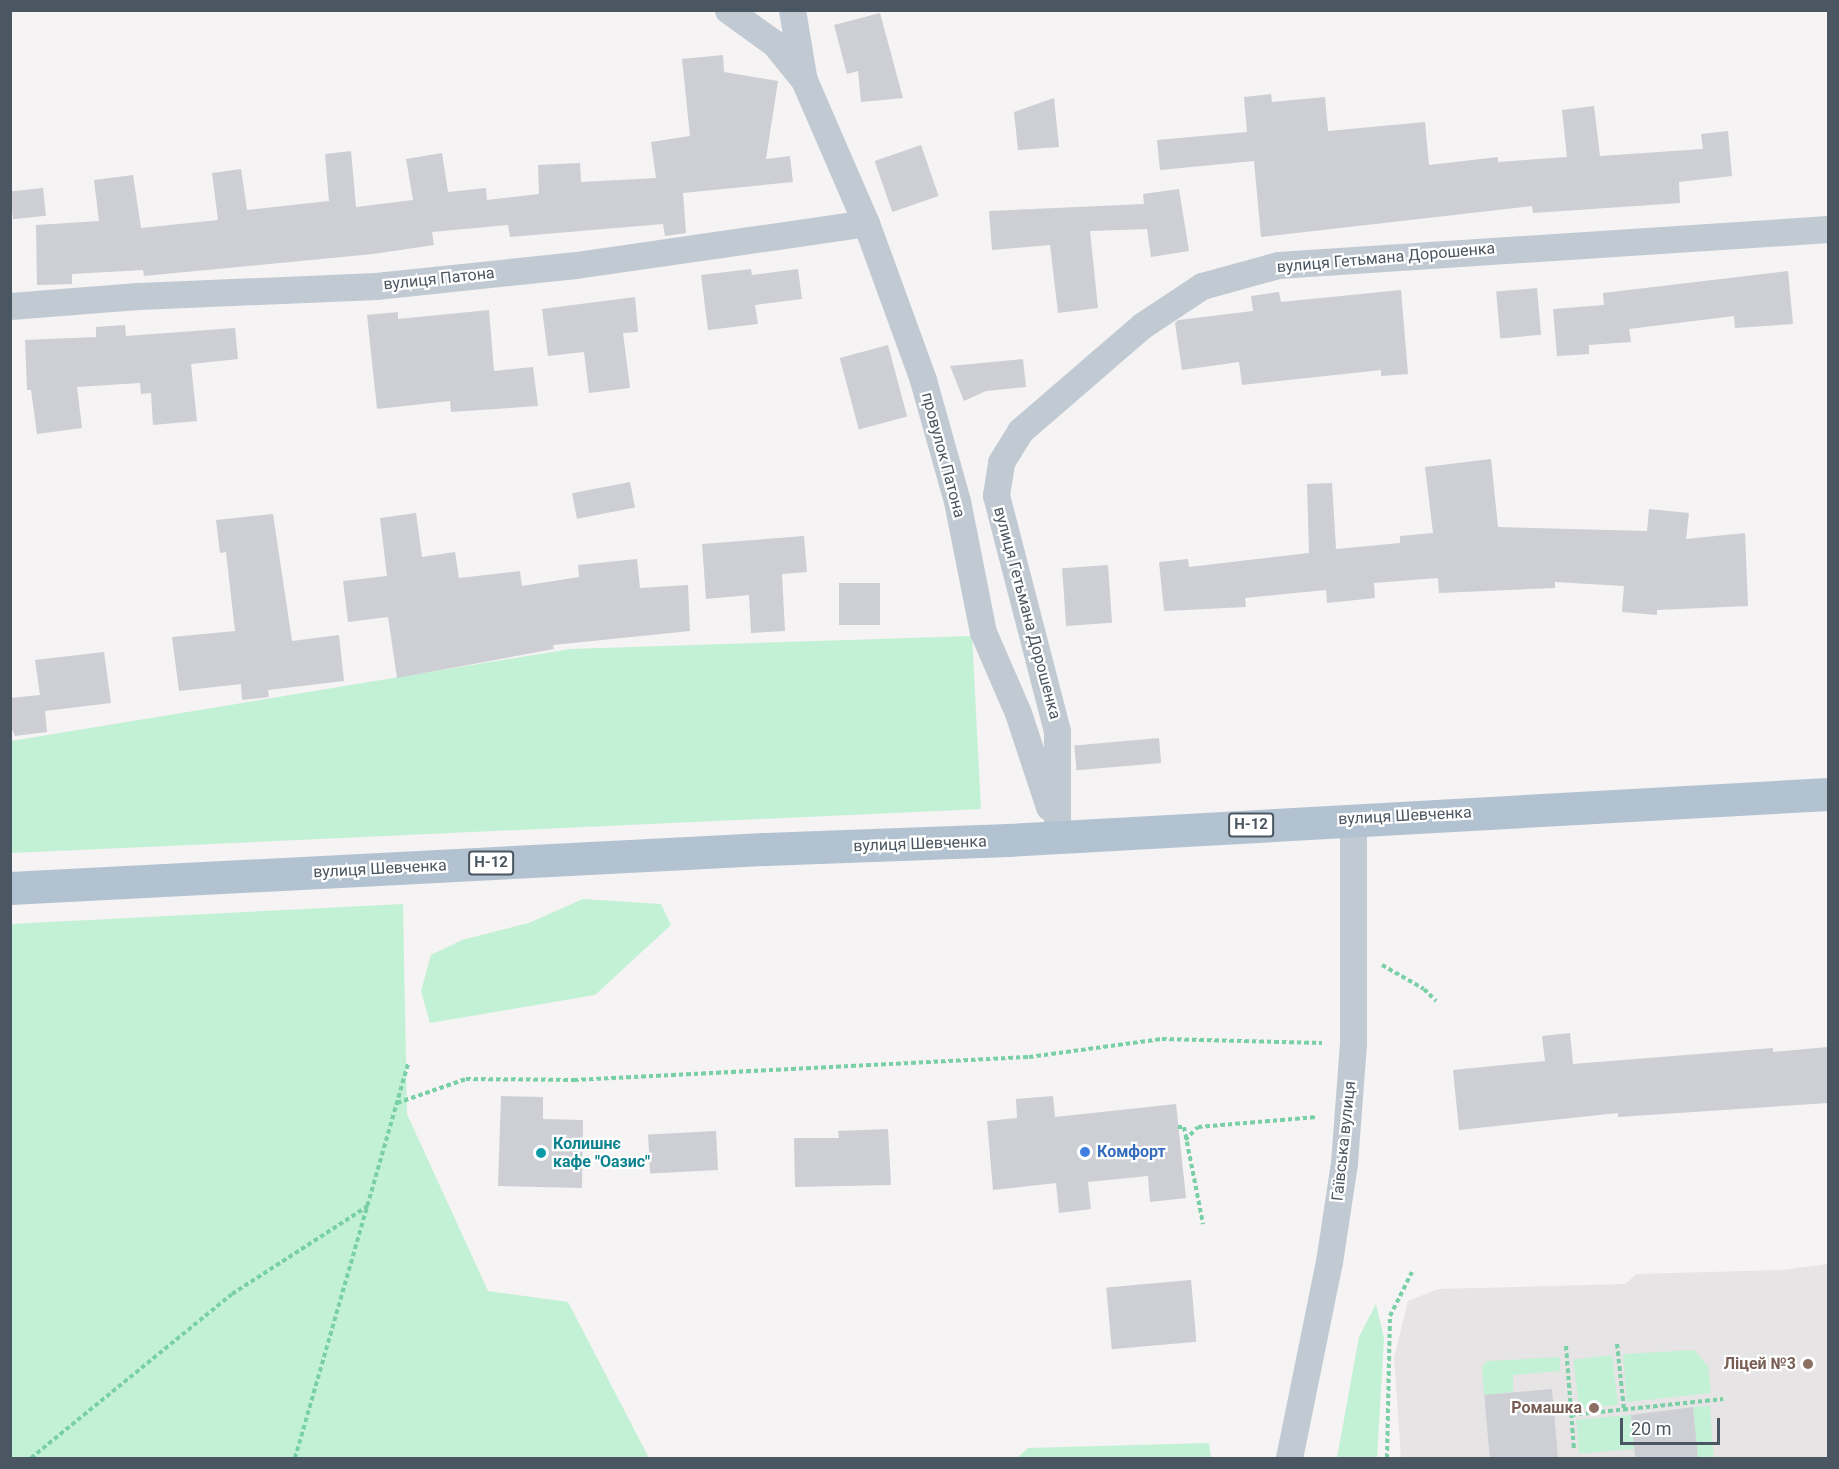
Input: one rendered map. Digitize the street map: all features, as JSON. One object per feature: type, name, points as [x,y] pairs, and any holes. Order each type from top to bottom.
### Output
[{"type":"main road","name":"вулиця Шевченка","points":[[10,888],[765,849],[971,842],[1828,794]]},
{"type":"street","name":"провулок Патона","points":[[728,10],[774,43],[804,80]]},
{"type":"street","name":"провулок Патона","points":[[792,10],[804,80],[866,223],[923,380],[957,501],[983,632],[1018,713],[1057,837]]},
{"type":"street","name":"вулиця Патона","points":[[10,306],[138,296],[376,286],[576,265],[866,223]]},
{"type":"street","name":"вулиця Гетьмана Дорошенка","points":[[1057,837],[1057,731],[996,495],[1001,462],[1020,431],[1143,325],[1202,286],[1278,265],[1828,230]]},
{"type":"street","name":"Гаївська вулиця","points":[[1289,1458],[1329,1262],[1347,1115],[1353,1042],[1353,819]]},
{"type":"path","points":[[1353,950],[1404,976],[1436,1001]]},
{"type":"path","points":[[397,1103],[466,1079],[574,1080],[1018,1057],[1162,1040],[1353,1042]]},
{"type":"path","points":[[295,1458],[408,1063]]},
{"type":"path","points":[[1185,1140],[1198,1127],[1347,1115]]},
{"type":"path","points":[[1178,1127],[1184,1127],[1203,1224]]},
{"type":"path","points":[[31,1458],[232,1294],[368,1206]]},
{"type":"path","points":[[1387,1458],[1390,1316],[1412,1272]]},
{"type":"path","points":[[1617,1344],[1624,1410]]},
{"type":"path","points":[[1566,1346],[1574,1449]]},
{"type":"path","points":[[1571,1415],[1723,1399]]},
{"type":"shaded area","name":"Ромашка","points":[[1828,1264],[1828,1458],[1401,1458],[1394,1357],[1408,1301],[1438,1289],[1625,1284],[1637,1274],[1781,1270]]},
{"type":"green space","points":[[972,636],[981,809],[11,853],[11,741],[570,649]]},
{"type":"green space","points":[[583,899],[661,904],[671,925],[595,995],[430,1023],[421,991],[431,955],[462,940],[529,923]]},
{"type":"green space","points":[[403,904],[407,1114],[488,1291],[568,1302],[649,1458],[11,1458],[11,924]]},
{"type":"green space","points":[[1376,1304],[1384,1338],[1377,1458],[1337,1458],[1359,1337]]},
{"type":"green space","points":[[1694,1350],[1708,1366],[1711,1393],[1627,1402],[1623,1354]]},
{"type":"green space","points":[[1612,1355],[1618,1405],[1579,1409],[1573,1360]]},
{"type":"green space","points":[[1560,1357],[1560,1371],[1513,1375],[1513,1392],[1484,1395],[1482,1366],[1488,1361]]},
{"type":"green space","points":[[1710,1406],[1714,1458],[1697,1458],[1693,1407]]},
{"type":"green space","points":[[1631,1415],[1634,1449],[1579,1454],[1576,1420]]},
{"type":"green space","points":[[1209,1443],[1211,1458],[1017,1458],[1028,1448]]},
{"type":"building","points":[[880,13],[903,98],[861,102],[858,71],[847,74],[834,25]]},
{"type":"building","points":[[723,55],[724,72],[778,81],[766,159],[790,156],[793,182],[683,193],[686,233],[665,236],[663,224],[510,237],[508,225],[432,232],[434,245],[373,254],[144,276],[143,270],[72,274],[72,284],[37,285],[36,225],[99,221],[94,180],[133,175],[141,228],[218,220],[212,173],[241,169],[247,210],[329,201],[325,154],[351,151],[356,207],[413,200],[406,159],[442,153],[448,192],[486,188],[487,200],[539,194],[538,165],[580,163],[581,182],[656,178],[651,142],[690,136],[682,59]]},
{"type":"building","points":[[1271,94],[1272,102],[1325,97],[1328,131],[1425,122],[1429,165],[1498,157],[1498,162],[1567,157],[1562,110],[1594,106],[1600,156],[1703,149],[1701,134],[1728,131],[1732,176],[1679,182],[1680,203],[1533,213],[1532,206],[1261,237],[1254,161],[1160,170],[1157,140],[1247,132],[1244,97]]},
{"type":"building","points":[[1054,98],[1059,147],[1018,150],[1014,112]]},
{"type":"building","points":[[921,145],[939,196],[892,212],[875,161]]},
{"type":"building","points":[[43,188],[46,216],[13,219],[10,191]]},
{"type":"building","points":[[1179,189],[1189,251],[1151,257],[1147,229],[1090,231],[1098,308],[1058,313],[1050,245],[992,250],[989,211],[1144,204],[1143,194]]},
{"type":"building","points":[[751,269],[752,275],[798,269],[802,299],[755,305],[758,324],[708,330],[701,275]]},
{"type":"building","points":[[1788,271],[1793,324],[1735,328],[1734,316],[1629,329],[1631,342],[1589,345],[1589,354],[1557,356],[1553,309],[1604,305],[1603,293]]},
{"type":"building","points":[[1537,288],[1541,335],[1500,338],[1496,292]]},
{"type":"building","points":[[1401,290],[1408,374],[1381,376],[1381,370],[1242,385],[1239,362],[1182,370],[1175,323],[1178,320],[1253,311],[1251,296],[1279,292],[1281,302]]},
{"type":"building","points":[[635,297],[638,332],[623,333],[630,388],[589,393],[584,352],[548,356],[542,309]]},
{"type":"building","points":[[489,310],[494,371],[533,367],[538,406],[451,412],[450,401],[377,409],[367,315],[398,312],[398,319]]},
{"type":"building","points":[[125,325],[126,336],[235,328],[238,359],[191,364],[197,421],[153,425],[151,393],[141,394],[140,383],[77,387],[82,428],[37,434],[31,390],[27,390],[25,340],[96,337],[96,327]]},
{"type":"building","points":[[888,345],[907,416],[859,429],[840,358]]},
{"type":"building","points":[[1023,359],[1026,387],[986,391],[964,401],[950,366]]},
{"type":"building","points":[[1491,459],[1498,527],[1647,531],[1649,509],[1689,513],[1686,539],[1745,533],[1748,606],[1657,610],[1657,615],[1622,612],[1624,586],[1555,582],[1555,588],[1439,593],[1438,578],[1374,583],[1375,598],[1327,603],[1326,590],[1245,598],[1246,607],[1164,611],[1159,562],[1188,559],[1189,567],[1309,553],[1307,484],[1332,483],[1336,549],[1400,543],[1400,536],[1433,533],[1425,467]]},
{"type":"building","points":[[630,482],[635,508],[577,519],[572,493]]},
{"type":"building","points":[[416,513],[422,557],[455,552],[459,578],[520,571],[522,586],[579,577],[578,565],[637,559],[640,588],[688,585],[690,631],[553,645],[554,649],[397,678],[388,617],[348,622],[343,581],[387,576],[380,518]]},
{"type":"building","points":[[273,514],[292,641],[339,635],[344,681],[268,690],[269,697],[242,700],[241,684],[179,691],[172,637],[235,631],[226,552],[220,553],[216,520]]},
{"type":"building","points":[[804,536],[807,572],[782,574],[785,631],[751,633],[749,595],[706,599],[702,544]]},
{"type":"building","points":[[1108,565],[1112,623],[1066,626],[1062,568]]},
{"type":"building","points":[[839,583],[880,583],[880,625],[839,625]]},
{"type":"building","points":[[104,652],[111,703],[45,711],[47,732],[15,736],[10,725],[10,698],[40,695],[35,660]]},
{"type":"building","points":[[1159,738],[1161,763],[1077,770],[1074,745]]},
{"type":"building","points":[[1570,1033],[1573,1064],[1773,1048],[1773,1052],[1828,1047],[1828,1103],[1618,1117],[1618,1113],[1459,1130],[1453,1070],[1545,1061],[1542,1036]]},
{"type":"building","name":"Колишнє кафе \"Оазис\"","points":[[501,1096],[543,1097],[543,1119],[583,1120],[582,1188],[498,1186]]},
{"type":"building","name":"Комфорт","points":[[1053,1096],[1055,1117],[1176,1104],[1186,1198],[1150,1202],[1148,1176],[1088,1182],[1091,1209],[1059,1213],[1056,1183],[993,1190],[987,1121],[1017,1118],[1016,1099]]},
{"type":"building","points":[[888,1129],[891,1185],[795,1187],[794,1138],[839,1138],[838,1131]]},
{"type":"building","points":[[716,1131],[718,1170],[650,1174],[648,1135]]},
{"type":"building","points":[[1191,1280],[1196,1342],[1112,1349],[1106,1287]]},
{"type":"building","points":[[1552,1389],[1558,1458],[1490,1458],[1484,1395]]},
{"type":"building","points":[[1693,1407],[1698,1458],[1635,1458],[1631,1415]]},
{"type":"place","name":"Комфорт","points":[[1085,1152]]},
{"type":"place","name":"Колишнє кафе \"Оазис\"","points":[[541,1153]]},
{"type":"place","name":"Ліцей №3","points":[[1808,1364]]},
{"type":"place","name":"Ромашка","points":[[1594,1408]]}]
